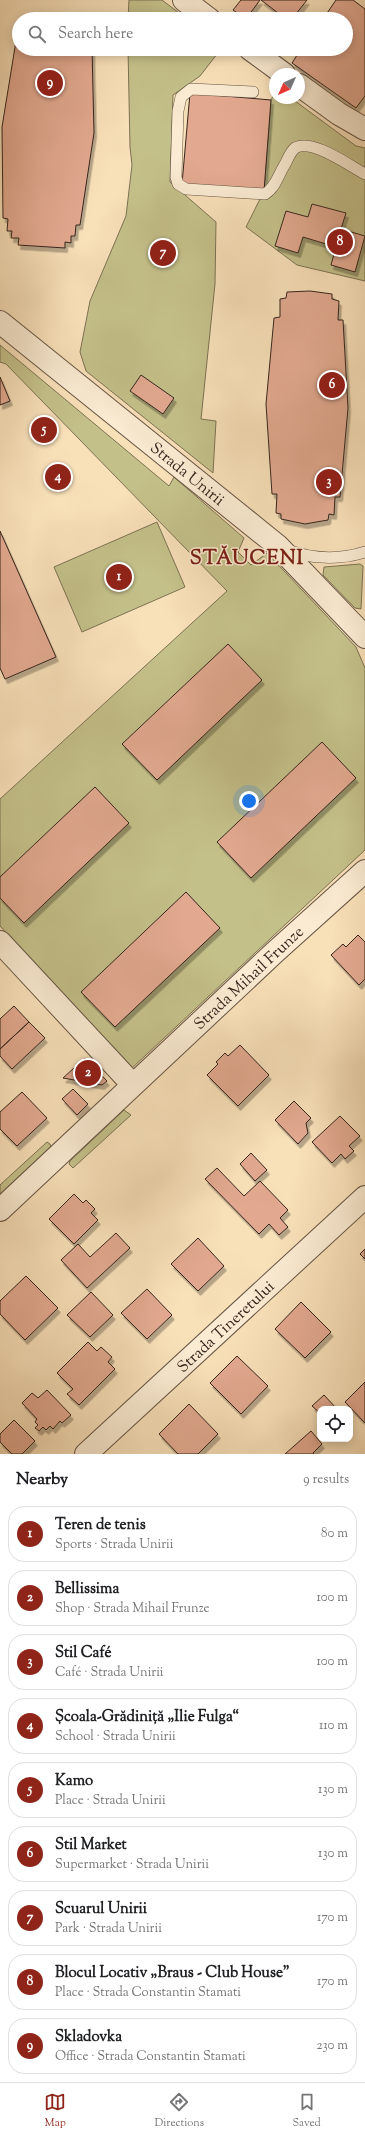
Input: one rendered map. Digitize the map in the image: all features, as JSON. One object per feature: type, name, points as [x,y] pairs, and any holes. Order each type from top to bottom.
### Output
[{"type":"street","points":[[184,0],[200,12]]},
{"type":"street","points":[[260,56],[276,68]]},
{"type":"street","points":[[305,89],[339,114],[365,129]]},
{"type":"street","name":"Strada Unirii","points":[[0,322],[278,546],[365,637]]},
{"type":"street","name":"Strada Mihail Frunze","points":[[0,1210],[275,952],[365,871]]},
{"type":"street","points":[[0,942],[133,1085]]},
{"type":"street","name":"Strada Tineretului","points":[[86,1454],[365,1198]]},
{"type":"lane","points":[[253,92],[191,89],[181,98],[178,111],[176,177],[178,184],[186,189],[265,194],[272,190],[294,149],[302,145],[316,148],[351,164],[365,174]]},
{"type":"lane","points":[[278,546],[296,553],[318,557],[341,557],[365,552]]},
{"type":"shaded area","points":[[129,0],[162,0],[178,12],[128,12]]},
{"type":"shaded area","points":[[128,56],[216,56],[200,76],[173,95],[170,182],[216,222],[215,284],[201,419],[216,421],[213,473],[86,371],[80,352],[90,301],[126,216],[132,165],[130,147]]},
{"type":"shaded area","points":[[271,104],[299,104],[356,146],[365,148],[365,281],[297,265],[246,227],[264,191]]},
{"type":"shaded area","points":[[0,345],[169,486],[174,477],[244,538],[238,552],[251,565],[267,553],[356,647],[365,668],[365,850],[131,1069],[0,926],[0,799],[227,591],[6,364],[0,362]]},
{"type":"shaded area","points":[[157,522],[185,587],[82,632],[54,567]]},
{"type":"shaded area","points":[[360,564],[363,566],[361,609],[355,608],[323,575],[324,567]]},
{"type":"shaded area","points":[[124,1110],[131,1115],[73,1168],[69,1164],[70,1161]]},
{"type":"shaded area","points":[[47,1142],[50,1144],[51,1148],[0,1198],[0,1185]]},
{"type":"building","points":[[241,0],[260,0],[251,12],[236,12],[233,10]]},
{"type":"building","points":[[261,0],[307,0],[298,12],[277,12]]},
{"type":"building","points":[[336,0],[353,0],[365,9],[365,96],[356,108],[305,72],[305,68],[299,68],[292,63],[296,56],[353,56],[353,12],[328,12]]},
{"type":"building","points":[[14,56],[92,56],[94,133],[80,225],[76,225],[75,236],[71,236],[71,243],[65,242],[65,248],[18,245],[19,238],[11,238],[12,231],[7,231],[8,219],[3,218],[2,127]]},
{"type":"building","points":[[190,93],[269,100],[269,104],[271,104],[264,191],[182,184]]},
{"type":"building","points":[[312,204],[346,213],[341,229],[365,236],[355,272],[331,265],[336,247],[303,237],[298,253],[275,246],[286,211],[308,217]]},
{"type":"building","points":[[310,291],[332,294],[332,299],[339,301],[338,320],[343,320],[348,408],[340,497],[335,497],[334,515],[329,514],[328,520],[305,524],[281,519],[281,514],[276,513],[277,494],[272,494],[266,404],[274,318],[280,317],[280,299],[286,298],[287,292]]},
{"type":"building","points":[[141,375],[174,398],[163,414],[130,391]]},
{"type":"building","points":[[0,377],[10,401],[0,405]]},
{"type":"building","points":[[0,531],[56,657],[5,679],[0,668]]},
{"type":"building","points":[[228,644],[262,680],[157,780],[122,744]]},
{"type":"building","points":[[322,742],[356,778],[251,878],[217,842]]},
{"type":"building","points":[[95,787],[129,823],[24,923],[0,898],[0,877]]},
{"type":"building","points":[[186,892],[220,928],[115,1027],[81,992]]},
{"type":"building","points":[[358,935],[365,942],[365,979],[359,985],[331,955],[343,944],[346,947]]},
{"type":"building","points":[[14,1006],[29,1022],[0,1049],[0,1019]]},
{"type":"building","points":[[29,1022],[45,1038],[12,1069],[0,1056],[0,1049]]},
{"type":"building","points":[[240,1045],[269,1075],[238,1106],[207,1075],[218,1064],[216,1062],[225,1053],[228,1056]]},
{"type":"building","points":[[85,1058],[107,1081],[102,1085],[63,1078]]},
{"type":"building","points":[[73,1089],[88,1104],[77,1115],[62,1099]]},
{"type":"building","points":[[22,1092],[47,1118],[17,1146],[0,1129],[0,1112]]},
{"type":"building","points":[[294,1101],[311,1118],[306,1123],[308,1133],[298,1144],[275,1120]]},
{"type":"building","points":[[340,1116],[360,1136],[349,1146],[354,1151],[345,1159],[341,1154],[332,1163],[312,1142]]},
{"type":"building","points":[[251,1153],[267,1170],[255,1181],[240,1164]]},
{"type":"building","points":[[217,1168],[244,1196],[260,1181],[288,1210],[280,1218],[288,1227],[279,1235],[269,1224],[259,1234],[205,1179]]},
{"type":"building","points":[[74,1194],[83,1203],[86,1200],[95,1209],[91,1213],[98,1220],[74,1244],[49,1219]]},
{"type":"building","points":[[116,1233],[130,1248],[87,1288],[61,1260],[78,1244],[90,1257]]},
{"type":"building","points":[[198,1238],[224,1266],[198,1291],[171,1264]]},
{"type":"building","points":[[365,1249],[365,1259],[360,1254]]},
{"type":"building","points":[[26,1276],[58,1308],[25,1340],[0,1314],[0,1301]]},
{"type":"building","points":[[147,1289],[172,1315],[147,1339],[121,1313]]},
{"type":"building","points":[[91,1292],[113,1315],[90,1337],[67,1315]]},
{"type":"building","points":[[301,1302],[331,1332],[305,1358],[275,1329]]},
{"type":"building","points":[[88,1342],[97,1351],[101,1347],[112,1357],[108,1362],[115,1369],[79,1405],[67,1394],[73,1389],[57,1373]]},
{"type":"building","points":[[237,1356],[268,1386],[241,1414],[210,1383]]},
{"type":"building","points":[[365,1382],[365,1423],[353,1410],[353,1406],[349,1406],[345,1402]]},
{"type":"building","points":[[47,1390],[71,1415],[62,1423],[60,1421],[53,1429],[50,1426],[46,1430],[43,1427],[39,1431],[35,1428],[38,1425],[35,1422],[37,1419],[22,1403],[32,1393],[38,1398]]},
{"type":"building","points":[[324,1395],[334,1406],[317,1406],[317,1410],[312,1406]]},
{"type":"building","points":[[189,1404],[218,1434],[198,1454],[178,1454],[159,1434]]},
{"type":"building","points":[[14,1420],[35,1441],[22,1454],[12,1454],[0,1442],[0,1434]]},
{"type":"building","points":[[311,1431],[317,1438],[317,1442],[320,1442],[322,1444],[313,1453],[314,1454],[285,1454]]},
{"type":"place","name":"Skladovka","points":[[50,83]]},
{"type":"place","name":"Blocul Locativ „Braus - Club House”","points":[[340,242]]},
{"type":"place","name":"Scuarul Unirii","points":[[163,253]]},
{"type":"place","name":"Stil Market","points":[[332,385]]},
{"type":"place","name":"Kamo","points":[[44,430]]},
{"type":"place","name":"Școala-Grădiniță „Ilie Fulga“","points":[[58,477]]},
{"type":"place","name":"Stil Café","points":[[329,482]]},
{"type":"place","name":"Teren de tenis","points":[[119,577]]},
{"type":"place","name":"Bellissima","points":[[88,1073]]},
{"type":"district","name":"STĂUCENI","points":[[247,557]]}]
